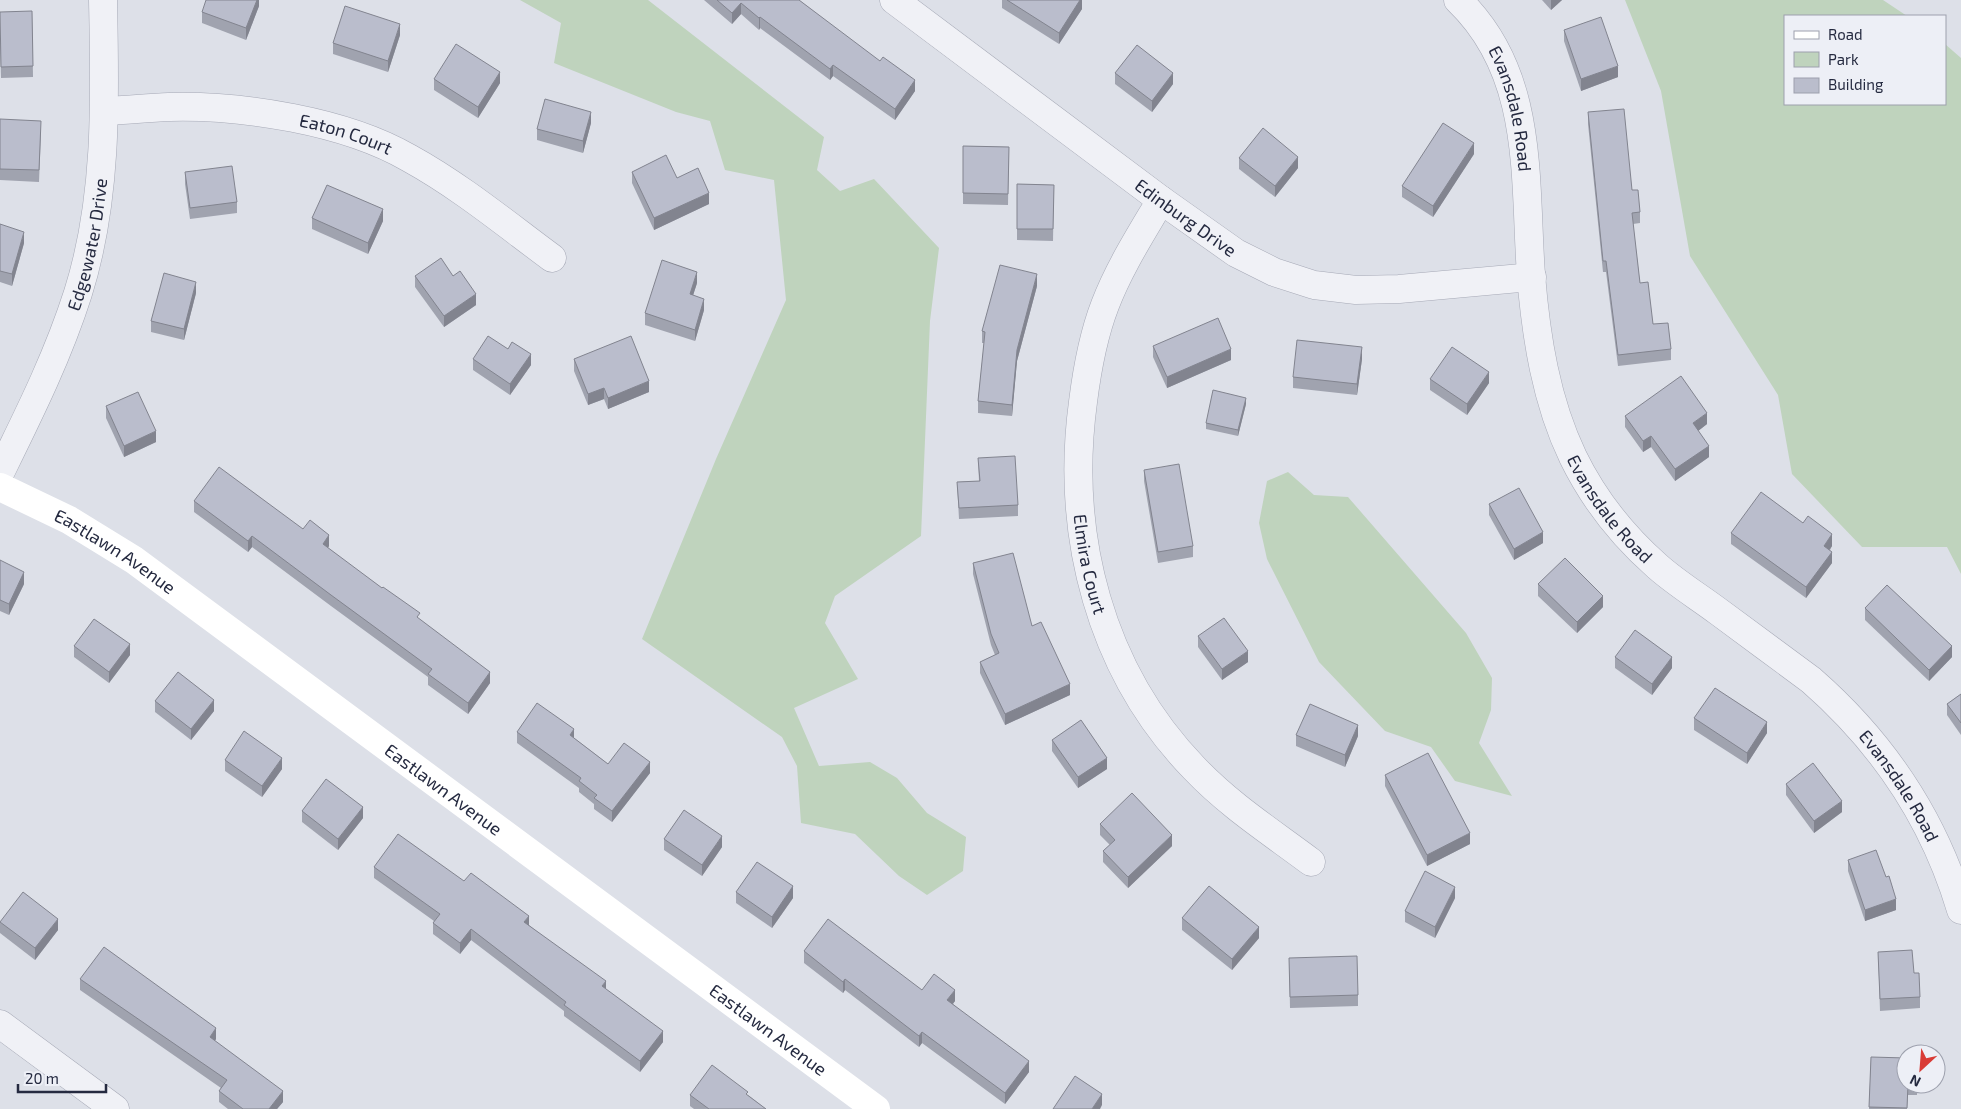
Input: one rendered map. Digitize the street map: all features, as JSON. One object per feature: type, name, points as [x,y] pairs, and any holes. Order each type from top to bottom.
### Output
[{"type":"street","name":"Edgewater Drive","points":[[0,473],[57,354],[79,291],[91,239],[102,173],[105,111],[103,0]]},
{"type":"street","name":"Edinburg Drive","points":[[894,0],[1236,254],[1274,272],[1314,285],[1356,290],[1399,289],[1532,277]]},
{"type":"street","name":"Evansdale Road","points":[[1458,0],[1490,39],[1508,73],[1518,110],[1527,186],[1532,277],[1544,374],[1558,421],[1573,458],[1598,501],[1630,540],[1659,568],[1811,680],[1874,743],[1900,779],[1934,837],[1951,877],[1961,910]]},
{"type":"street","name":"Eaton Court","points":[[105,111],[171,107],[237,110],[302,120],[351,133],[408,157],[435,173],[552,258]]},
{"type":"street","name":"Elmira Court","points":[[1161,200],[1119,275],[1105,306],[1085,381],[1079,427],[1077,484],[1082,541],[1094,593],[1112,643],[1130,682],[1160,727],[1194,768],[1233,805],[1311,862]]},
{"type":"street","name":"Eastlawn Avenue","points":[[0,487],[69,520],[134,560],[876,1109]]},
{"type":"street","points":[[0,1024],[115,1109]]},
{"type":"green space","points":[[520,0],[648,0],[824,137],[817,170],[840,191],[874,179],[939,248],[930,321],[921,536],[835,596],[825,623],[858,679],[794,708],[819,766],[870,762],[897,778],[927,813],[966,837],[963,871],[927,895],[899,876],[855,834],[801,823],[797,766],[782,737],[642,639],[716,459],[786,300],[774,180],[725,170],[710,121],[676,112],[554,63],[561,23]]},
{"type":"green space","points":[[1625,0],[1883,0],[1906,15],[1784,15],[1784,105],[1946,105],[1946,45],[1961,58],[1961,574],[1947,547],[1862,547],[1792,474],[1778,395],[1690,256],[1661,91]]},
{"type":"green space","points":[[1288,472],[1314,495],[1348,497],[1466,633],[1492,678],[1491,710],[1479,743],[1512,796],[1455,781],[1431,747],[1385,731],[1319,662],[1267,559],[1259,523],[1267,481]]},
{"type":"building","points":[[206,0],[257,0],[246,28],[202,12]]},
{"type":"building","points":[[717,0],[799,0],[880,61],[883,57],[915,80],[895,109],[833,65],[830,69],[741,3],[732,13]]},
{"type":"building","points":[[1007,0],[1080,0],[1059,33]]},
{"type":"building","points":[[345,6],[400,24],[388,61],[333,43]]},
{"type":"building","points":[[32,11],[33,66],[1,67],[0,12]]},
{"type":"building","points":[[1601,17],[1618,66],[1581,79],[1564,30]]},
{"type":"building","points":[[456,44],[500,72],[478,107],[434,79]]},
{"type":"building","points":[[1137,45],[1173,73],[1152,101],[1115,73]]},
{"type":"building","points":[[545,99],[591,112],[583,141],[537,129]]},
{"type":"building","points":[[1624,109],[1632,190],[1638,190],[1640,212],[1632,213],[1640,283],[1648,282],[1653,324],[1668,323],[1671,349],[1618,355],[1606,261],[1603,261],[1588,112]]},
{"type":"building","points":[[0,119],[41,121],[39,170],[0,169]]},
{"type":"building","points":[[1443,123],[1474,143],[1433,206],[1402,186]]},
{"type":"building","points":[[1263,128],[1298,157],[1275,186],[1239,158]]},
{"type":"building","points":[[963,146],[1009,147],[1008,194],[963,193]]},
{"type":"building","points":[[666,155],[677,178],[698,168],[709,193],[654,218],[632,172]]},
{"type":"building","points":[[232,166],[237,202],[190,208],[185,172]]},
{"type":"building","points":[[1017,184],[1054,185],[1053,229],[1017,229]]},
{"type":"building","points":[[327,185],[383,209],[368,243],[312,218]]},
{"type":"building","points":[[0,224],[24,232],[12,274],[0,271]]},
{"type":"building","points":[[441,258],[453,276],[460,271],[476,294],[444,316],[415,276]]},
{"type":"building","points":[[662,260],[697,272],[690,294],[704,299],[695,330],[645,313]]},
{"type":"building","points":[[1000,265],[1037,274],[1017,350],[1012,405],[978,401],[985,332],[982,331]]},
{"type":"building","points":[[164,273],[196,282],[184,329],[151,321]]},
{"type":"building","points":[[1218,318],[1231,349],[1167,377],[1153,346]]},
{"type":"building","points":[[488,336],[508,349],[512,342],[531,354],[510,384],[473,359]]},
{"type":"building","points":[[631,336],[649,381],[608,398],[604,388],[588,394],[574,359]]},
{"type":"building","points":[[1297,340],[1362,347],[1357,384],[1293,377]]},
{"type":"building","points":[[1452,347],[1489,372],[1467,404],[1430,379]]},
{"type":"building","points":[[1681,376],[1707,413],[1693,423],[1709,446],[1675,469],[1651,436],[1643,441],[1625,416]]},
{"type":"building","points":[[1213,390],[1246,398],[1238,430],[1206,423]]},
{"type":"building","points":[[138,392],[156,431],[124,446],[106,406]]},
{"type":"building","points":[[1015,456],[1018,505],[959,508],[957,482],[980,481],[978,458]]},
{"type":"building","points":[[1179,464],[1193,546],[1158,552],[1144,470]]},
{"type":"building","points":[[219,467],[303,529],[310,520],[329,535],[323,544],[382,588],[420,613],[417,617],[490,672],[468,703],[428,674],[432,669],[252,536],[248,541],[194,501]]},
{"type":"building","points":[[1519,488],[1543,532],[1514,549],[1489,504]]},
{"type":"building","points":[[1761,492],[1803,523],[1808,516],[1832,534],[1824,546],[1832,552],[1806,587],[1731,533]]},
{"type":"building","points":[[1013,553],[1032,626],[1041,622],[1070,684],[1005,714],[980,662],[999,653],[991,634],[973,563]]},
{"type":"building","points":[[1565,558],[1603,596],[1577,622],[1538,584]]},
{"type":"building","points":[[0,560],[24,572],[9,604],[0,600]]},
{"type":"building","points":[[1887,585],[1952,646],[1929,670],[1865,608]]},
{"type":"building","points":[[1224,618],[1248,651],[1222,669],[1198,636]]},
{"type":"building","points":[[94,619],[130,644],[109,672],[74,646]]},
{"type":"building","points":[[1635,630],[1672,657],[1652,684],[1615,657]]},
{"type":"building","points":[[178,672],[214,700],[191,729],[155,701]]},
{"type":"building","points":[[1715,688],[1767,722],[1747,753],[1694,718]]},
{"type":"building","points":[[1961,694],[1961,723],[1947,704]]},
{"type":"building","points":[[537,703],[574,729],[570,735],[608,764],[624,743],[650,762],[612,811],[594,798],[597,795],[579,781],[581,778],[517,732]]},
{"type":"building","points":[[1310,704],[1358,725],[1345,755],[1296,735]]},
{"type":"building","points":[[1081,720],[1107,758],[1078,777],[1052,740]]},
{"type":"building","points":[[244,731],[282,758],[262,786],[225,760]]},
{"type":"building","points":[[1428,753],[1470,833],[1427,855],[1385,775]]},
{"type":"building","points":[[1813,763],[1842,801],[1814,821],[1786,784]]},
{"type":"building","points":[[326,779],[363,807],[338,839],[302,811]]},
{"type":"building","points":[[1132,793],[1172,835],[1128,877],[1103,851],[1115,840],[1100,824]]},
{"type":"building","points":[[684,810],[722,836],[702,865],[664,839]]},
{"type":"building","points":[[398,834],[464,881],[471,873],[529,916],[524,922],[606,981],[602,986],[663,1031],[640,1061],[564,1005],[566,1002],[471,929],[460,943],[433,923],[440,914],[374,867]]},
{"type":"building","points":[[1876,850],[1886,877],[1889,876],[1896,899],[1865,910],[1848,860]]},
{"type":"building","points":[[757,862],[793,886],[772,917],[736,892]]},
{"type":"building","points":[[1425,871],[1455,887],[1435,927],[1405,911]]},
{"type":"building","points":[[1209,886],[1259,927],[1232,959],[1182,918]]},
{"type":"building","points":[[23,892],[58,919],[35,948],[0,922]]},
{"type":"building","points":[[828,919],[922,990],[934,974],[955,990],[947,1000],[1029,1061],[1005,1093],[922,1032],[919,1036],[845,979],[843,982],[804,951]]},
{"type":"building","points":[[104,947],[216,1028],[210,1037],[283,1091],[269,1109],[243,1109],[219,1091],[227,1080],[80,979]]},
{"type":"building","points":[[1912,950],[1914,973],[1919,973],[1920,997],[1880,999],[1878,952]]},
{"type":"building","points":[[1357,956],[1358,995],[1290,997],[1289,958]]},
{"type":"building","points":[[1871,1057],[1896,1058],[1896,1094],[1908,1094],[1907,1108],[1869,1107]]},
{"type":"building","points":[[712,1065],[748,1092],[746,1094],[766,1109],[709,1109],[690,1095]]},
{"type":"building","points":[[1075,1076],[1102,1094],[1092,1109],[1053,1109]]}]
